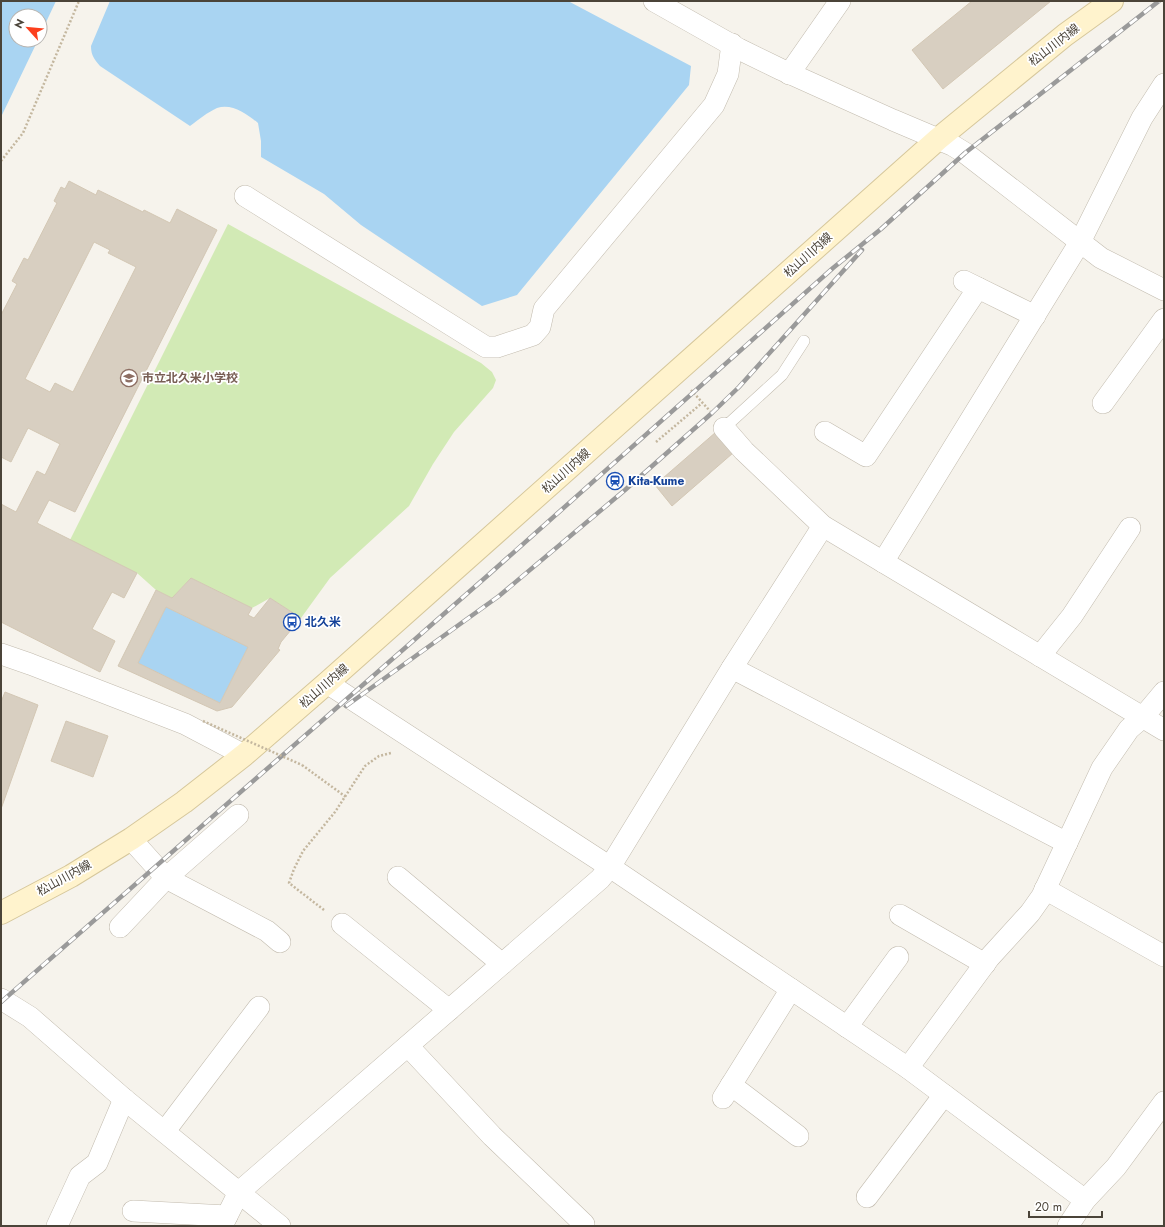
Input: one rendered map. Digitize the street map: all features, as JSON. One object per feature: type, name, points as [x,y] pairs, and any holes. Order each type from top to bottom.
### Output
[{"type":"main road","name":"松山川内線","points":[[1,913],[71,876],[131,839],[184,802],[244,755],[327,683],[938,139],[1065,35],[1112,1]]},
{"type":"street","points":[[654,1],[789,74],[952,145],[965,153],[1101,258],[1164,290]]},
{"type":"street","points":[[789,74],[840,1]]},
{"type":"street","points":[[245,196],[486,347],[497,347],[533,335],[540,327],[544,309],[714,105],[728,74],[732,44]]},
{"type":"street","points":[[883,562],[1080,242],[1142,118],[1164,84]]},
{"type":"street","points":[[825,432],[866,456],[971,284],[1035,316]]},
{"type":"street","points":[[1103,403],[1164,319]]},
{"type":"street","points":[[724,428],[744,451],[823,526],[1164,730]]},
{"type":"street","points":[[133,1211],[225,1221],[239,1192],[600,879],[610,867],[732,668],[823,526]]},
{"type":"street","points":[[1040,656],[1072,616],[1130,528]]},
{"type":"street","points":[[1,654],[185,724],[244,755]]},
{"type":"street","points":[[732,668],[1067,843]]},
{"type":"street","points":[[327,683],[610,867],[908,1068],[1085,1200]]},
{"type":"street","points":[[908,1068],[985,964],[1030,913],[1042,896],[1102,768],[1129,728],[1143,717],[1164,692]]},
{"type":"street","points":[[120,927],[166,878],[238,815]]},
{"type":"street","points":[[131,839],[166,878],[267,931],[280,942]]},
{"type":"street","points":[[398,877],[502,964]]},
{"type":"street","points":[[1046,889],[1164,956]]},
{"type":"street","points":[[900,916],[985,964]]},
{"type":"street","points":[[342,924],[449,1010]]},
{"type":"street","points":[[847,1027],[898,957]]},
{"type":"street","points":[[791,989],[727,1091],[798,1136]]},
{"type":"street","points":[[1,999],[30,1018],[124,1099],[280,1226]]},
{"type":"street","points":[[165,1131],[259,1007]]},
{"type":"street","points":[[408,1046],[492,1136],[584,1224]]},
{"type":"street","points":[[867,1197],[944,1095]]},
{"type":"street","points":[[57,1226],[80,1176],[97,1163],[124,1099]]},
{"type":"street","points":[[1068,1226],[1085,1200],[1116,1166],[1164,1102]]},
{"type":"lane","points":[[724,428],[782,375],[804,341]]},
{"type":"path","points":[[1,160],[22,133],[79,1]]},
{"type":"path","points":[[675,374],[724,428]]},
{"type":"path","points":[[656,442],[702,403]]},
{"type":"path","points":[[203,720],[302,765],[346,797]]},
{"type":"path","points":[[342,924],[289,883],[294,869],[303,850],[335,812],[365,766],[379,756],[404,751],[415,740]]},
{"type":"green space","points":[[228,224],[481,363],[492,372],[496,380],[493,388],[454,432],[433,464],[409,506],[330,578],[301,618],[270,598],[252,608],[191,578],[172,598],[156,590],[137,573],[70,540]]},
{"type":"water","points":[[1,1],[56,1],[48,18],[48,8],[8,8],[8,48],[34,48],[1,117]]},
{"type":"water","points":[[110,1],[568,1],[691,66],[689,85],[517,295],[482,306],[361,225],[324,194],[261,157],[261,141],[258,123],[249,116],[234,108],[217,108],[190,126],[100,66],[93,57],[91,46]]},
{"type":"water","points":[[166,607],[248,647],[220,703],[138,663]]},
{"type":"building","points":[[972,1],[1051,1],[943,89],[912,50]]},
{"type":"building","points":[[69,181],[96,195],[98,190],[143,212],[144,210],[170,223],[177,209],[217,230],[75,512],[49,500],[37,523],[137,573],[124,598],[112,592],[92,629],[115,641],[100,672],[1,622],[1,504],[16,512],[37,471],[45,475],[60,444],[28,428],[11,462],[1,457],[1,315],[17,284],[12,281],[24,258],[28,260],[57,203],[54,201],[61,187],[65,189]],"holes":[[[94,242],[110,250],[108,253],[136,267],[73,392],[55,383],[50,392],[25,379]]]},
{"type":"building","points":[[716,432],[733,453],[672,506],[655,485]]},
{"type":"building","points":[[191,578],[252,608],[248,615],[254,618],[270,598],[301,618],[281,642],[278,649],[280,650],[232,707],[217,711],[118,666],[156,590],[172,598]],"holes":[[[166,607],[248,647],[220,703],[138,663]]]},
{"type":"building","points":[[5,692],[38,705],[1,809],[1,702]]},
{"type":"building","points":[[66,721],[108,736],[93,777],[51,761]]},
{"type":"railway","points":[[1,1002],[486,577],[833,268],[881,229],[965,153],[1159,1]]},
{"type":"railway","points":[[346,706],[499,596],[625,490],[739,387],[862,250]]},
{"type":"place","name":"市立北久米小学校","points":[[129,378]]},
{"type":"place","name":"Kita-Kume","points":[[615,481]]},
{"type":"place","name":"北久米","points":[[292,622]]}]
